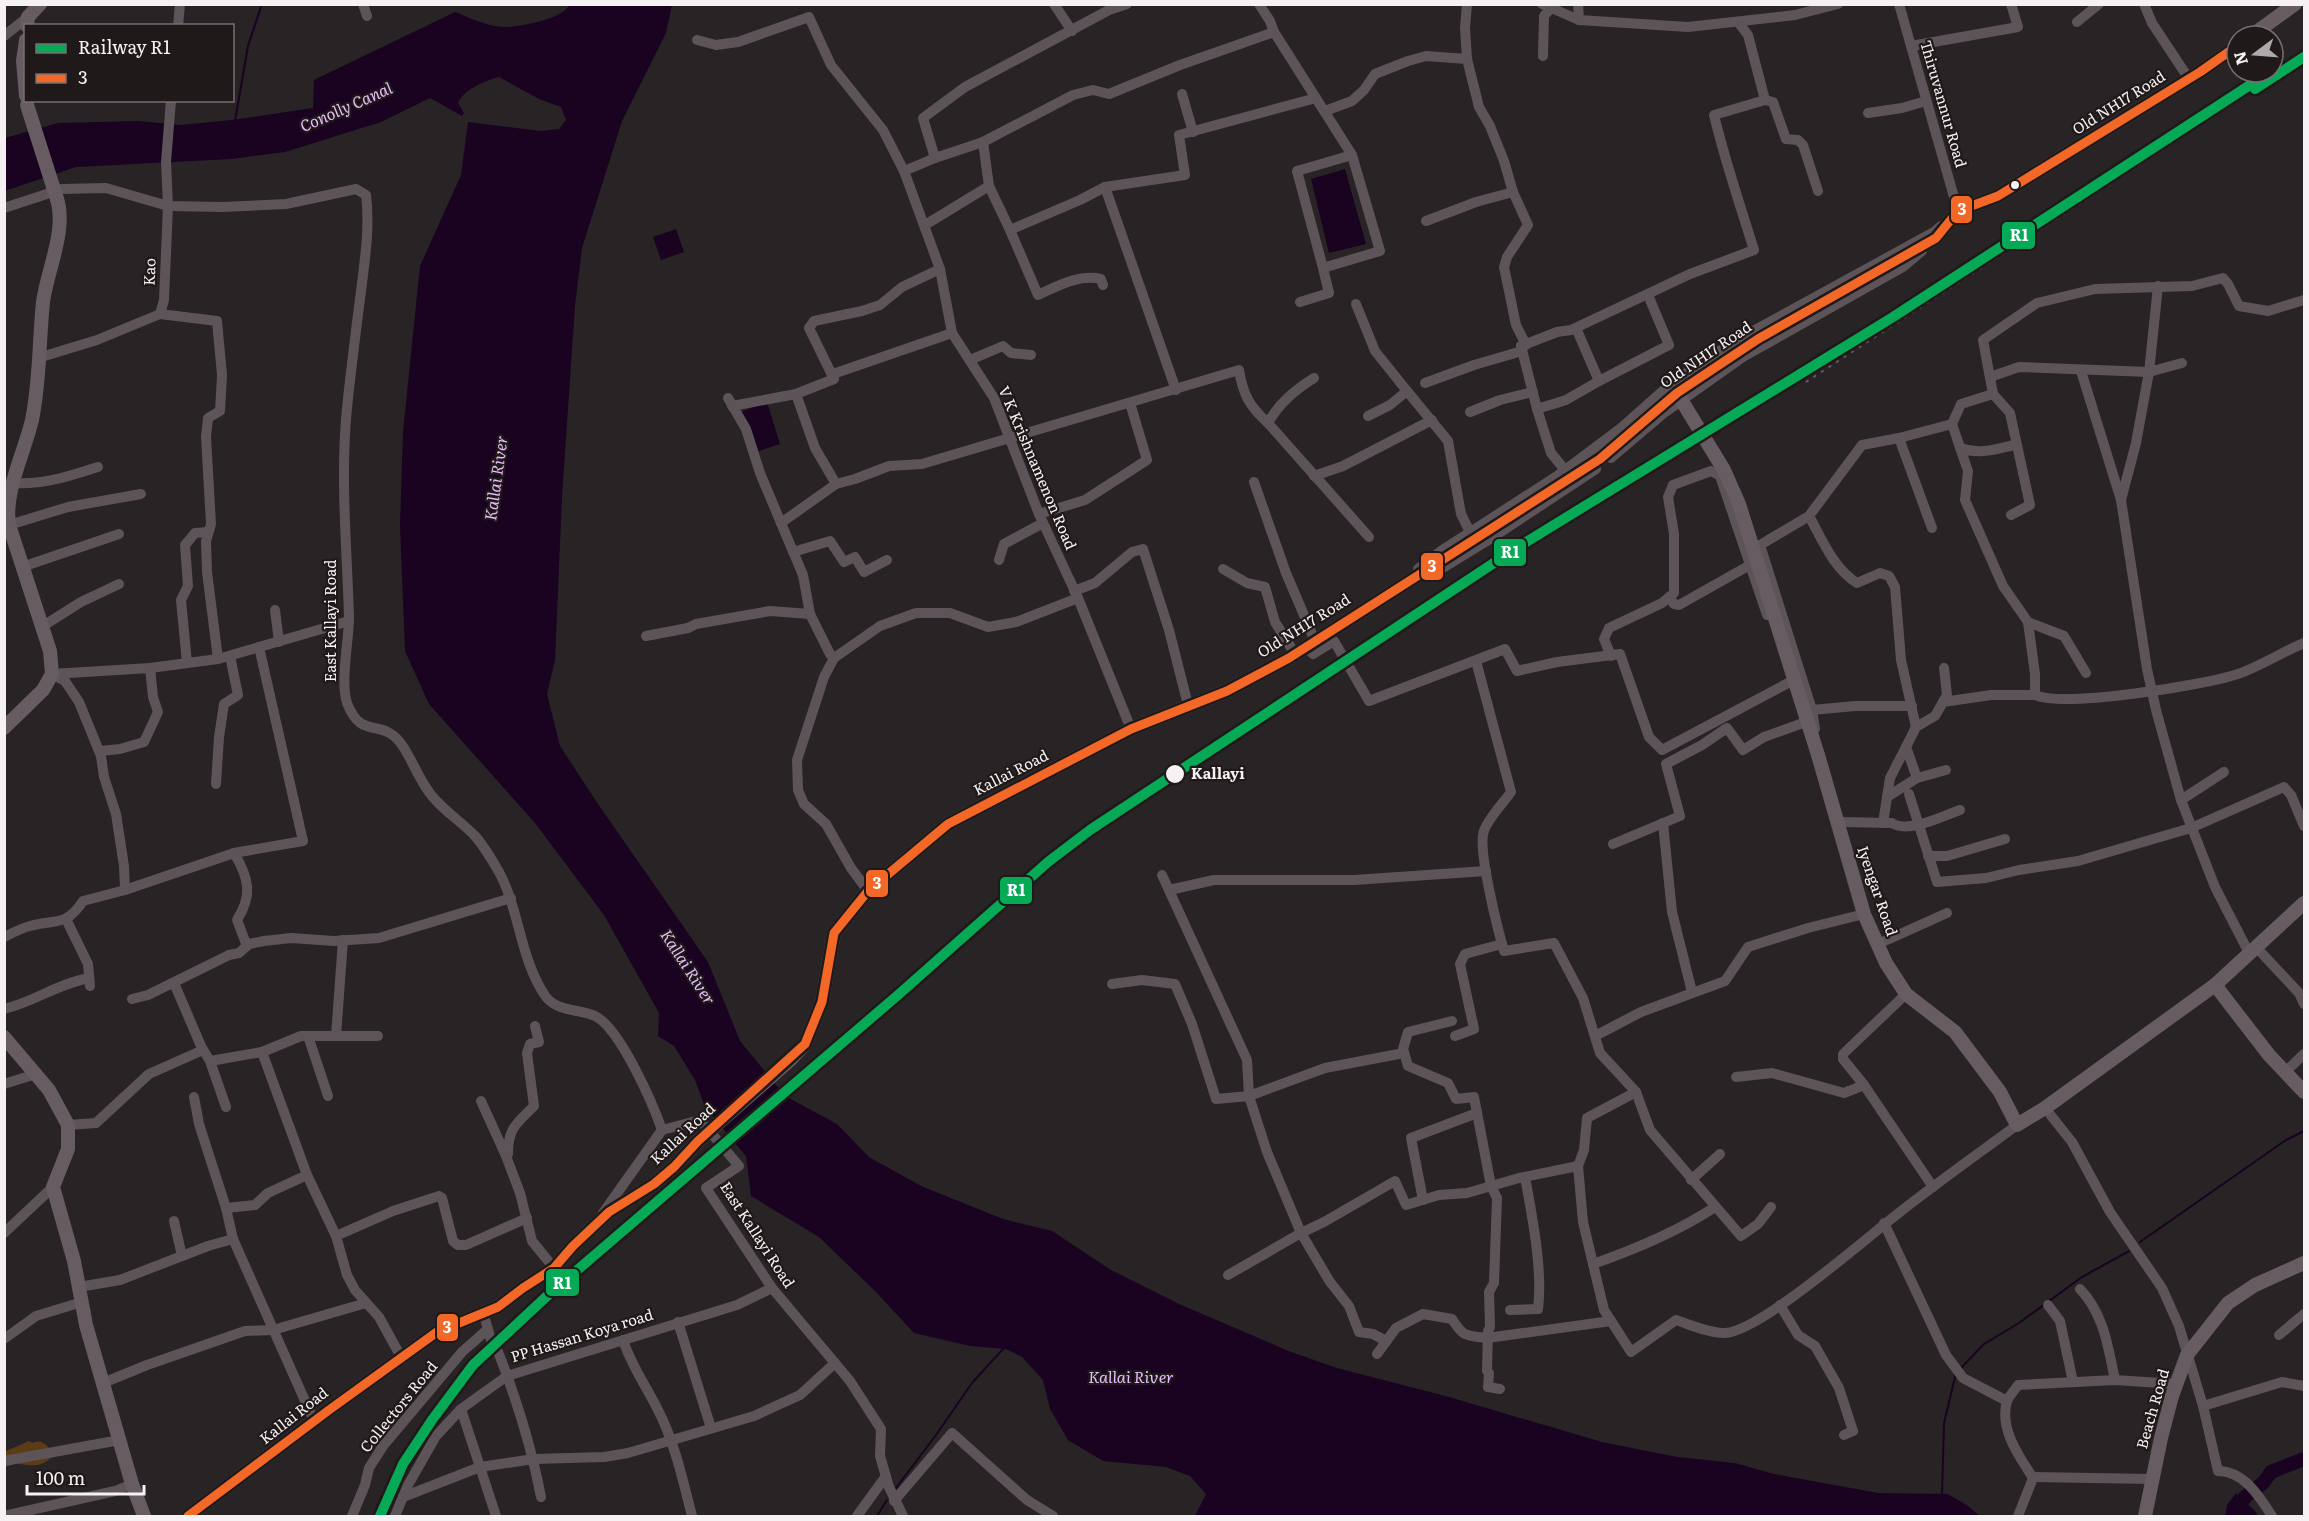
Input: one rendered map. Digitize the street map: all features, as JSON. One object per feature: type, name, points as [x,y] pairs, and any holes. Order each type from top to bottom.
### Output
[{"type":"main road","points":[[28,21],[40,4]]},
{"type":"main road","points":[[2267,24],[2291,6]]},
{"type":"main road","points":[[24,54],[24,74]]},
{"type":"main road","name":"Old NH17 Road","points":[[1131,729],[1227,691],[1305,647],[1600,459],[1677,393],[1758,339],[1936,237],[1958,211],[1998,196],[2189,79],[2225,54]]},
{"type":"main road","points":[[4,728],[43,690],[52,674],[50,651],[9,525],[6,503],[32,420],[43,301],[60,221],[60,194],[26,102]]},
{"type":"main road","name":"Iyengar Road","points":[[1677,393],[1724,470],[1738,504],[1818,755],[1864,914],[1886,963],[1906,993],[1955,1032],[2000,1092],[2017,1125]]},
{"type":"main road","name":"Kallai Road","points":[[188,1516],[437,1332],[498,1307],[554,1268],[573,1246],[609,1212],[654,1184],[674,1167],[698,1141],[805,1044],[822,1002],[834,933],[868,891],[948,824],[1131,729]]},
{"type":"main road","points":[[2017,1125],[2045,1108],[2214,985],[2304,903]]},
{"type":"main road","points":[[2214,985],[2269,1055],[2304,1092]]},
{"type":"main road","points":[[4,1037],[49,1090],[68,1125],[68,1149],[53,1187],[74,1261],[86,1325],[144,1516]]},
{"type":"main road","name":"Beach Road","points":[[2145,1516],[2161,1438],[2176,1384],[2187,1355],[2228,1303],[2255,1286],[2304,1263]]},
{"type":"main road","points":[[135,1491],[137,1516]]},
{"type":"main road","points":[[135,1491],[146,1511],[154,1516]]},
{"type":"street","points":[[178,24],[180,4]]},
{"type":"street","points":[[363,4],[367,16]]},
{"type":"street","points":[[1054,4],[1072,31]]},
{"type":"street","points":[[1259,4],[1274,32],[1352,154],[1380,250],[1323,268]]},
{"type":"street","points":[[1467,4],[1465,28],[1467,59],[1479,107],[1494,135],[1513,192],[1528,225],[1507,257],[1504,267],[1516,325],[1524,348],[1537,409],[1551,453],[1565,470]]},
{"type":"street","points":[[1578,4],[1579,21]]},
{"type":"street","points":[[1543,56],[1546,6],[1579,21],[1688,27],[1795,15],[1838,4]]},
{"type":"street","name":"Thiruvannur Road","points":[[1899,4],[1958,211]]},
{"type":"street","points":[[1911,46],[2018,27],[2011,4]]},
{"type":"street","points":[[2077,22],[2099,4]]},
{"type":"street","points":[[2144,4],[2152,23],[2189,79]]},
{"type":"street","points":[[935,158],[923,118],[965,87],[1109,10],[1126,5]]},
{"type":"street","name":"V K Krishnamenon Road","points":[[697,40],[716,45],[738,42],[809,17],[831,65],[883,130],[904,171],[940,269],[952,333],[994,398],[1041,519],[1076,595],[1131,729]]},
{"type":"street","points":[[4,36],[28,21]]},
{"type":"street","points":[[1738,22],[1748,35],[1765,100]]},
{"type":"street","points":[[904,171],[983,142],[1073,95],[1093,90],[1109,94],[1180,65],[1274,32]]},
{"type":"street","points":[[1324,111],[1352,101],[1364,90],[1375,74],[1408,61],[1426,56],[1467,59]]},
{"type":"street","points":[[1182,94],[1193,132]]},
{"type":"street","points":[[1010,230],[1105,187],[1185,175],[1179,135],[1316,98]]},
{"type":"street","points":[[1425,383],[1524,348],[1557,332],[1576,328],[1690,274],[1754,250],[1738,195],[1727,169],[1714,115],[1765,100],[1773,102],[1786,139],[1798,140],[1803,145],[1818,191]]},
{"type":"street","points":[[1868,113],[1902,108],[1926,101]]},
{"type":"street","name":"Kao","points":[[160,314],[164,300],[168,206],[166,162],[171,102]]},
{"type":"street","points":[[983,142],[990,186],[1038,294],[1088,276],[1101,279],[1103,285]]},
{"type":"street","points":[[1300,302],[1329,293],[1297,171],[1352,154]]},
{"type":"street","points":[[925,225],[990,186]]},
{"type":"street","points":[[1105,187],[1176,390]]},
{"type":"street","name":"East Kallayi Road","points":[[4,208],[60,194],[106,188],[168,206],[286,204],[356,189],[366,195],[367,244],[347,410],[343,472],[349,621],[346,698],[355,720],[361,725],[392,733],[401,743],[429,794],[447,813],[476,836],[499,873],[511,898],[530,960],[547,997],[554,1004],[595,1016],[606,1023],[642,1081],[662,1130],[700,1120],[739,1166],[706,1188],[772,1288],[850,1381],[881,1429],[880,1456],[894,1500],[903,1516]]},
{"type":"street","points":[[1426,221],[1476,202],[1513,192]]},
{"type":"street","points":[[1384,596],[1441,551],[1565,470],[1621,428],[1674,381],[1808,300],[1934,232],[1958,211]]},
{"type":"street","points":[[1384,596],[1394,594],[1414,584],[1490,539],[1604,464],[1664,413],[1743,357],[1903,267],[1936,237]]},
{"type":"street","points":[[834,658],[810,614],[803,575],[760,473],[746,429],[730,402],[796,394],[834,379],[809,328],[814,321],[880,305],[902,287],[940,269]]},
{"type":"street","points":[[2011,515],[2030,505],[2010,413],[1993,394],[1983,340],[2037,303],[2095,289],[2192,286],[2223,278],[2239,306],[2268,311],[2304,300]]},
{"type":"street","points":[[2121,500],[2136,443],[2149,372],[2158,286]]},
{"type":"street","points":[[1537,409],[1566,400],[1670,345],[1648,295]]},
{"type":"street","points":[[1356,304],[1375,351],[1448,441],[1461,514],[1470,532]]},
{"type":"street","points":[[38,358],[106,337],[160,314],[217,321],[222,375],[220,411],[208,418],[206,437],[211,524],[206,541],[207,572],[218,659]]},
{"type":"street","points":[[1576,328],[1599,381]]},
{"type":"street","points":[[833,374],[952,333]]},
{"type":"street","points":[[970,360],[1003,346],[1011,354],[1031,355]]},
{"type":"street","points":[[1990,377],[2019,367],[2149,372],[2182,363]]},
{"type":"street","points":[[781,523],[836,484],[889,466],[922,464],[1239,370],[1241,383],[1251,408],[1268,423],[1369,537]]},
{"type":"street","points":[[2081,371],[2121,500],[2152,692],[2181,800],[2215,887],[2253,950],[2299,993],[2304,1004]]},
{"type":"street","points":[[1268,423],[1276,410],[1298,388],[1314,378]]},
{"type":"street","points":[[1368,416],[1390,405],[1407,391]]},
{"type":"street","points":[[1470,412],[1500,400],[1533,392]]},
{"type":"street","points":[[796,394],[815,448],[836,484]]},
{"type":"street","points":[[1993,394],[1961,404],[1952,424],[1968,471],[1965,500],[2003,586],[2028,622],[2035,674],[2035,695]]},
{"type":"street","points":[[999,560],[1004,543],[1041,519],[1085,500],[1147,460],[1130,403]]},
{"type":"street","points":[[1314,476],[1344,466],[1431,420]]},
{"type":"street","points":[[1818,755],[1812,710],[1760,545],[1809,516],[1862,445],[1952,424]]},
{"type":"street","points":[[1899,438],[1932,528]]},
{"type":"street","points":[[1960,448],[1970,452],[1987,452],[2014,445]]},
{"type":"street","points":[[14,483],[32,484],[52,481],[98,467]]},
{"type":"street","points":[[1611,656],[1604,639],[1609,628],[1662,603],[1674,593],[1674,534],[1668,497],[1673,485],[1711,471],[1720,476],[1803,723],[1813,749],[1818,755]]},
{"type":"street","points":[[1254,482],[1286,573],[1305,647]]},
{"type":"street","points":[[9,525],[68,507],[141,494]]},
{"type":"street","points":[[1809,516],[1830,555],[1846,576],[1857,583],[1880,573],[1889,576],[1895,587],[1901,660],[1916,727]]},
{"type":"street","points":[[187,663],[181,600],[188,586],[185,545],[195,533],[208,532]]},
{"type":"street","points":[[22,567],[119,534]]},
{"type":"street","points":[[793,552],[830,541],[844,562],[855,557],[864,572],[887,560]]},
{"type":"street","points":[[868,891],[851,868],[826,824],[804,804],[798,790],[797,760],[820,687],[834,658],[880,626],[916,613],[950,613],[988,627],[1016,622],[1076,595],[1095,583],[1132,552],[1143,549],[1169,630],[1188,705]]},
{"type":"street","points":[[1669,597],[1674,604],[1679,605],[1750,565]]},
{"type":"street","points":[[1223,569],[1247,583],[1265,587],[1275,622],[1313,654],[1334,641],[1369,701],[1505,649],[1517,671],[1557,662],[1620,654],[1649,737],[1662,750],[1790,682]]},
{"type":"street","points":[[42,626],[81,602],[119,584]]},
{"type":"street","points":[[275,610],[279,642]]},
{"type":"street","points":[[646,636],[696,624],[770,611],[810,614]]},
{"type":"street","points":[[52,674],[150,668],[218,659],[349,621]]},
{"type":"street","points":[[2028,622],[2064,636],[2086,674]]},
{"type":"street","points":[[1943,702],[1991,695],[2035,695],[2041,698],[2065,699],[2152,692],[2238,674],[2304,643]]},
{"type":"street","points":[[4,937],[31,926],[66,919],[75,914],[83,901],[124,890],[234,853],[303,841],[259,647]]},
{"type":"street","points":[[216,784],[224,704],[238,695],[230,656]]},
{"type":"street","points":[[1476,661],[1511,792],[1484,830],[1486,872],[1504,951],[1554,943],[1583,998],[1600,1053],[1636,1092],[1650,1130],[1741,1236],[1758,1224],[1771,1207]]},
{"type":"street","points":[[100,751],[120,749],[144,742],[158,712],[153,697],[150,668]]},
{"type":"street","points":[[1883,823],[1890,778],[1916,727],[1935,716],[1947,695],[1944,668]]},
{"type":"street","points":[[52,674],[65,681],[79,702],[100,751],[104,777],[116,814],[124,866],[124,890]]},
{"type":"street","points":[[1812,710],[1855,706],[1912,706]]},
{"type":"street","points":[[1613,844],[1680,816],[1666,764],[1727,729],[1743,750],[1764,737],[1803,723]]},
{"type":"street","points":[[1906,747],[1917,778]]},
{"type":"street","points":[[1887,797],[1917,778],[1946,770]]},
{"type":"street","points":[[2181,800],[2224,772]]},
{"type":"street","points":[[1909,794],[1937,882],[1986,878],[2019,870],[2078,861],[2191,828],[2283,787],[2291,795],[2304,826]]},
{"type":"street","points":[[1838,822],[1892,823],[1896,826],[1919,825],[1960,810]]},
{"type":"street","points":[[1663,823],[1672,912],[1692,992]]},
{"type":"street","points":[[1928,856],[1947,856],[2005,839]]},
{"type":"street","points":[[234,853],[243,868],[248,887],[245,907],[237,920],[247,946]]},
{"type":"street","points":[[1169,890],[1214,880],[1354,880],[1486,872]]},
{"type":"street","points":[[1162,875],[1247,1060],[1250,1096],[1267,1152],[1301,1233],[1330,1282],[1349,1306],[1359,1332],[1373,1334],[1386,1341]]},
{"type":"street","points":[[132,999],[174,983],[229,955],[239,953],[247,946],[264,940],[379,938],[511,898]]},
{"type":"street","points":[[1878,944],[1947,913]]},
{"type":"street","points":[[1595,1036],[1641,1012],[1725,981],[1748,947],[1790,933],[1864,914]]},
{"type":"street","points":[[4,1009],[36,998],[68,982],[90,982],[88,964],[66,919]]},
{"type":"street","points":[[336,1036],[343,940]]},
{"type":"street","points":[[1455,1036],[1474,1029],[1460,964],[1465,954],[1502,944]]},
{"type":"street","points":[[1112,984],[1142,980],[1175,984],[1192,1024],[1216,1099],[1250,1096],[1324,1068],[1404,1053]]},
{"type":"street","points":[[174,983],[210,1062],[226,1107]]},
{"type":"street","points":[[1906,993],[1843,1054],[1843,1059],[1864,1085],[1933,1187]]},
{"type":"street","points":[[1452,1021],[1408,1032],[1403,1049],[1408,1066],[1448,1083],[1456,1099],[1474,1097],[1491,1186],[1497,1198],[1494,1283],[1489,1292],[1490,1327],[1487,1338],[1488,1387],[1500,1389]]},
{"type":"street","points":[[508,1161],[508,1136],[534,1106],[527,1053],[530,1044],[539,1042],[535,1026]]},
{"type":"street","points":[[210,1062],[262,1052],[301,1036],[378,1036]]},
{"type":"street","points":[[308,1036],[328,1096]]},
{"type":"street","points":[[68,1125],[96,1123],[149,1074],[203,1050]]},
{"type":"street","points":[[262,1052],[307,1175],[336,1236],[347,1275],[355,1290],[379,1317],[401,1358]]},
{"type":"street","points":[[2285,1072],[2304,1054]]},
{"type":"street","points":[[1736,1077],[1772,1073],[1844,1093],[1864,1085]]},
{"type":"street","points":[[4,1084],[36,1074]]},
{"type":"street","points":[[1636,1092],[1587,1118],[1584,1150],[1578,1166],[1583,1222],[1604,1310],[1632,1352],[1676,1320],[1698,1328],[1725,1333],[1744,1328],[1780,1305],[1884,1223],[2017,1125]]},
{"type":"street","points":[[194,1097],[199,1124],[226,1208],[233,1239],[314,1421]]},
{"type":"street","points":[[481,1101],[508,1161],[527,1218],[532,1241],[554,1268]]},
{"type":"street","points":[[2045,1108],[2072,1142],[2110,1212],[2162,1288],[2179,1326],[2203,1406],[2218,1471],[2230,1471],[2247,1482],[2271,1514]]},
{"type":"street","points":[[1423,1200],[1411,1138],[1477,1113]]},
{"type":"street","points":[[597,1224],[662,1130]]},
{"type":"street","points":[[1691,1180],[1720,1154]]},
{"type":"street","points":[[1228,1275],[1395,1181],[1406,1205],[1439,1195],[1467,1193],[1525,1177],[1578,1166]]},
{"type":"street","points":[[226,1208],[255,1205],[268,1193],[307,1175]]},
{"type":"street","points":[[1510,1310],[1538,1309],[1540,1292],[1525,1177]]},
{"type":"street","points":[[4,1233],[53,1187]]},
{"type":"street","points":[[336,1236],[393,1211],[439,1196],[442,1198],[453,1241],[458,1245],[466,1245],[527,1218]]},
{"type":"street","points":[[1593,1264],[1651,1242],[1685,1226],[1715,1207]]},
{"type":"street","points":[[174,1221],[182,1256]]},
{"type":"street","points":[[1884,1223],[1946,1355],[1963,1378],[2007,1401]]},
{"type":"street","points":[[79,1287],[120,1280],[208,1246],[233,1239]]},
{"type":"street","name":"PP Hassan Koya road","points":[[395,1516],[436,1436],[461,1409],[507,1376],[737,1305],[772,1288]]},
{"type":"street","points":[[2080,1289],[2090,1299],[2103,1323],[2115,1380]]},
{"type":"street","points":[[4,1339],[36,1316],[82,1302]]},
{"type":"street","points":[[103,1383],[245,1331],[273,1330],[366,1303]]},
{"type":"street","points":[[1780,1305],[1798,1335],[1815,1346],[1839,1388],[1853,1431],[1844,1435]]},
{"type":"street","points":[[2048,1305],[2060,1321],[2073,1382]]},
{"type":"street","points":[[483,1312],[534,1459],[541,1497]]},
{"type":"street","points":[[1377,1354],[1396,1328],[1423,1314],[1452,1319],[1466,1336],[1487,1338],[1611,1322]]},
{"type":"street","points":[[2279,1335],[2304,1314]]},
{"type":"street","points":[[678,1322],[711,1428]]},
{"type":"street","name":"Collectors Road","points":[[352,1516],[365,1485],[369,1468],[383,1446],[462,1352],[488,1329]]},
{"type":"street","points":[[623,1340],[630,1361],[659,1412],[670,1440],[692,1516]]},
{"type":"street","points":[[403,1497],[480,1467],[534,1459],[604,1457],[628,1453],[754,1416],[800,1395],[835,1363]]},
{"type":"street","points":[[2033,1477],[2016,1450],[2007,1428],[2007,1401],[2018,1385],[2115,1380],[2176,1384]]},
{"type":"street","points":[[2203,1406],[2282,1382],[2304,1386]]},
{"type":"street","points":[[461,1409],[496,1516]]},
{"type":"street","points":[[894,1500],[952,1433],[1027,1500],[1053,1516]]},
{"type":"street","points":[[4,1461],[120,1440]]},
{"type":"street","points":[[857,1516],[886,1476]]},
{"type":"street","points":[[2033,1477],[2152,1479]]},
{"type":"street","points":[[2018,1516],[2033,1477]]},
{"type":"street","points":[[4,1516],[115,1491],[135,1491]]},
{"type":"shaded area","points":[[29,1441],[43,1443],[53,1456],[38,1465],[5,1466],[4,1452]]},
{"type":"water","name":"Kallai River","points":[[569,5],[672,5],[666,33],[622,121],[582,248],[575,305],[562,497],[555,660],[547,694],[560,746],[708,962],[740,1041],[785,1096],[837,1124],[869,1157],[921,1186],[1003,1219],[1052,1231],[1111,1270],[1179,1304],[1291,1352],[1337,1368],[1449,1397],[1602,1442],[1677,1457],[1735,1463],[1774,1474],[1878,1493],[1948,1494],[1980,1516],[1195,1516],[1206,1494],[1190,1476],[1166,1467],[1103,1461],[1068,1440],[1050,1409],[1043,1380],[1022,1357],[1006,1349],[970,1346],[914,1333],[876,1292],[819,1237],[751,1196],[746,1156],[705,1107],[695,1080],[674,1046],[658,1036],[659,1013],[604,915],[535,823],[429,704],[405,651],[400,525],[403,432],[420,266],[461,175],[468,122],[541,131],[559,129],[566,120],[561,107],[539,99],[499,77],[481,83],[461,98],[458,103],[464,113],[462,116],[430,98],[381,122],[285,152],[232,159],[76,167],[5,191],[5,138],[58,123],[139,121],[180,125],[313,108],[314,80],[455,12],[492,26],[512,27],[550,18],[565,10]]},
{"type":"water","points":[[1345,169],[1366,244],[1329,253],[1311,179]]},
{"type":"water","points":[[676,229],[684,252],[661,260],[653,237]]},
{"type":"water","points":[[767,402],[780,444],[756,452],[741,412]]},
{"type":"water","points":[[2236,1493],[2258,1516],[2225,1516],[2227,1505]]},
{"type":"waterway","points":[[235,121],[248,46],[262,4]]},
{"type":"waterway","points":[[2140,1242],[2286,1140],[2304,1131]]},
{"type":"waterway","points":[[1960,1369],[1984,1344],[2019,1323],[2082,1277],[2129,1251]]},
{"type":"waterway","points":[[896,1488],[972,1383],[1004,1348]]},
{"type":"waterway","points":[[1942,1495],[1944,1423],[1956,1373]]},
{"type":"waterway","points":[[2234,1516],[2245,1497],[2263,1483],[2271,1472],[2304,1459]]},
{"type":"waterway","points":[[877,1516],[887,1500]]},
{"type":"railway","points":[[1806,382],[2304,57]]},
{"type":"railway","points":[[380,1516],[403,1464],[473,1365]]},
{"type":"rail line","name":"R1","points":[[2255,89],[2304,57]]},
{"type":"rail line","name":"R1","points":[[380,1516],[403,1464],[473,1365],[547,1296],[898,995],[1048,862],[1090,830],[1518,547],[1893,317],[2252,84]]},
{"type":"transit line","name":"3","points":[[188,1516],[437,1332],[498,1307],[554,1268],[573,1246],[609,1212],[654,1184],[674,1167],[698,1141],[805,1044],[822,1002],[834,933],[868,891],[948,824],[1131,729],[1227,691],[1289,658],[1600,459],[1677,393],[1758,339],[1936,238],[1958,211],[1998,196],[2225,54]]},
{"type":"place","name":"Kallayi","points":[[1175,774]]},
{"type":"water label","name":"Conolly Canal","points":[[346,107]]}]
